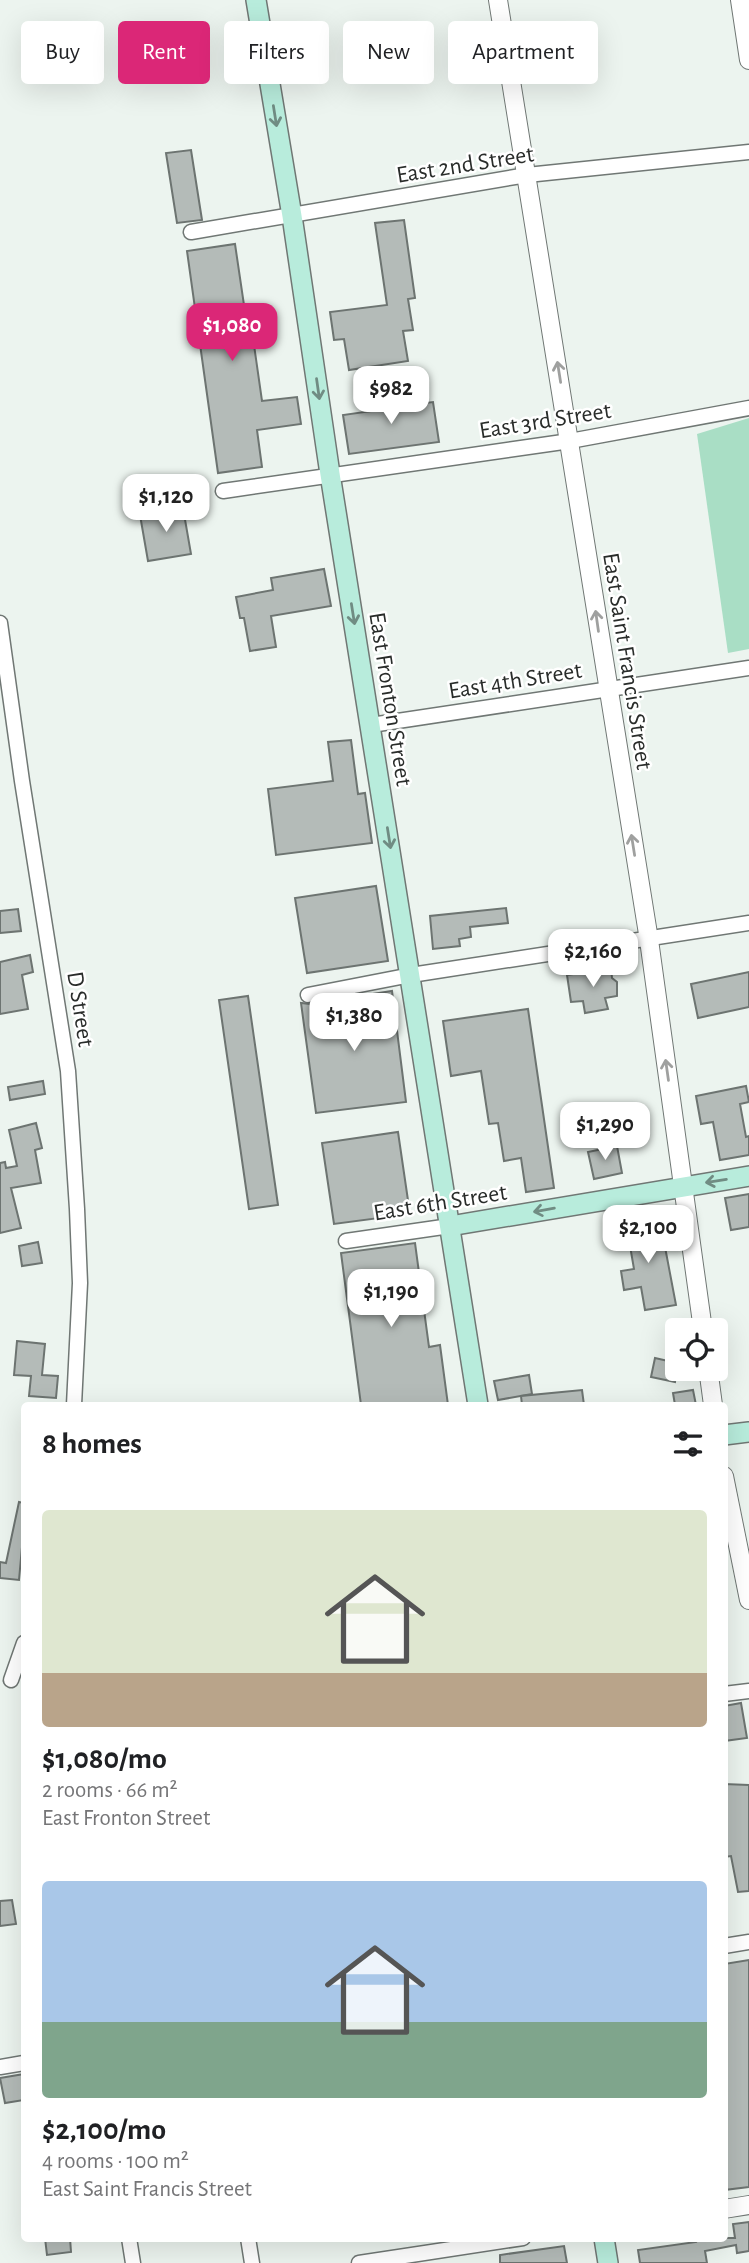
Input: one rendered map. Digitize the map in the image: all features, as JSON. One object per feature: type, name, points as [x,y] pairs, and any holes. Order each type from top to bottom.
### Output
[{"type":"main road","name":"East Fronton Street","points":[[256,0],[478,1402]]},
{"type":"main road","name":"East 6th Street","points":[[450,1226],[749,1176]]},
{"type":"main road","points":[[728,1435],[749,1432]]},
{"type":"main road","points":[[605,2242],[608,2263]]},
{"type":"street","name":"East Saint Francis Street","points":[[498,0],[649,940],[701,1318]]},
{"type":"street","points":[[740,0],[749,60]]},
{"type":"street","name":"East 2nd Street","points":[[191,232],[527,175],[749,152]]},
{"type":"street","name":"East 3rd Street","points":[[223,491],[570,441],[749,408]]},
{"type":"street","name":"D Street","points":[[0,623],[68,1071],[79,1283],[75,1402]]},
{"type":"street","name":"East 4th Street","points":[[371,725],[749,667]]},
{"type":"street","points":[[308,995],[411,975],[749,923]]},
{"type":"street","name":"East 6th Street","points":[[346,1241],[450,1226]]},
{"type":"street","points":[[710,1381],[713,1402]]},
{"type":"street","points":[[728,1496],[749,1600]]},
{"type":"street","points":[[11,1680],[21,1652]]},
{"type":"street","points":[[728,1694],[749,1691]]},
{"type":"street","points":[[728,1945],[749,1942]]},
{"type":"street","points":[[0,2067],[21,2064]]},
{"type":"street","points":[[728,2209],[749,2206]]},
{"type":"street","points":[[130,2242],[133,2263]]},
{"type":"street","points":[[249,2242],[252,2263]]},
{"type":"street","points":[[359,2263],[497,2242]]},
{"type":"green space","points":[[749,418],[749,649],[728,653],[697,434]]},
{"type":"building","points":[[191,150],[202,220],[177,223],[166,153]]},
{"type":"building","points":[[404,220],[415,298],[408,299],[413,330],[403,331],[408,361],[349,370],[344,339],[334,340],[330,312],[387,305],[375,223]]},
{"type":"building","points":[[235,244],[249,339],[253,338],[262,401],[297,397],[301,424],[257,430],[262,467],[218,473],[187,251]]},
{"type":"building","points":[[390,389],[393,407],[433,402],[439,442],[349,454],[343,415],[379,410],[377,391]]},
{"type":"building","points":[[183,508],[191,554],[148,561],[140,515]]},
{"type":"building","points":[[324,569],[331,606],[271,616],[276,647],[250,651],[244,618],[240,618],[236,597],[273,590],[271,578]]},
{"type":"building","points":[[351,740],[358,794],[365,793],[372,843],[276,855],[268,789],[333,781],[328,742]]},
{"type":"building","points":[[376,886],[388,961],[307,973],[295,898]]},
{"type":"building","points":[[506,908],[508,923],[470,927],[471,937],[459,939],[460,946],[433,949],[430,916]]},
{"type":"building","points":[[18,909],[21,931],[0,933],[0,911]]},
{"type":"building","points":[[30,955],[33,972],[22,975],[28,1009],[0,1014],[0,962]]},
{"type":"building","points":[[611,968],[612,978],[617,982],[617,996],[605,998],[608,1009],[585,1013],[583,1001],[571,1002],[567,975]]},
{"type":"building","points":[[749,972],[749,1007],[698,1018],[691,984]]},
{"type":"building","points":[[392,991],[406,1102],[316,1113],[301,1003],[310,1004]]},
{"type":"building","points":[[248,996],[278,1205],[249,1209],[219,1000]]},
{"type":"building","points":[[528,1009],[554,1188],[526,1192],[521,1158],[504,1161],[498,1123],[489,1124],[481,1071],[451,1076],[443,1021]]},
{"type":"building","points":[[43,1081],[45,1094],[10,1100],[8,1087]]},
{"type":"building","points":[[746,1086],[749,1102],[740,1104],[746,1137],[749,1136],[749,1155],[720,1160],[713,1122],[701,1124],[696,1096]]},
{"type":"building","points":[[36,1123],[42,1148],[35,1150],[41,1183],[11,1188],[21,1228],[0,1233],[0,1163],[5,1162],[6,1168],[17,1166],[9,1130]]},
{"type":"building","points":[[398,1132],[410,1214],[334,1224],[322,1143]]},
{"type":"building","points":[[617,1146],[622,1173],[594,1179],[588,1152]]},
{"type":"building","points":[[749,1194],[749,1227],[731,1230],[725,1198]]},
{"type":"building","points":[[647,1213],[654,1249],[665,1247],[676,1305],[645,1310],[641,1287],[624,1290],[621,1271],[634,1269],[623,1217]]},
{"type":"building","points":[[38,1242],[42,1263],[22,1266],[19,1246]]},
{"type":"building","points":[[415,1243],[429,1347],[440,1345],[448,1402],[361,1402],[341,1253]]},
{"type":"building","points":[[17,1341],[45,1344],[42,1375],[58,1376],[56,1398],[29,1396],[31,1376],[14,1375]]},
{"type":"building","points":[[655,1358],[665,1360],[665,1380],[651,1377]]},
{"type":"building","points":[[529,1375],[532,1394],[498,1400],[494,1381]]},
{"type":"building","points":[[582,1390],[584,1402],[522,1402],[521,1396]]},
{"type":"building","points":[[693,1390],[695,1402],[674,1402],[673,1393]]},
{"type":"building","points":[[21,1502],[19,1580],[0,1578],[0,1562],[6,1563]]},
{"type":"building","points":[[741,1703],[747,1738],[728,1740],[728,1705]]},
{"type":"building","points":[[728,1784],[749,1785],[749,1891],[738,1892],[731,1856],[728,1856]]},
{"type":"building","points":[[12,1900],[16,1924],[0,1926],[0,1901]]},
{"type":"building","points":[[749,1960],[749,2187],[728,2190],[728,1963]]},
{"type":"building","points":[[21,2074],[21,2100],[5,2103],[0,2078]]},
{"type":"building","points":[[749,2222],[749,2251],[737,2253],[736,2245],[705,2251],[707,2263],[640,2263],[638,2250],[696,2242],[728,2242],[728,2238],[735,2238],[733,2224]]},
{"type":"building","points":[[45,2242],[70,2242],[71,2252],[47,2255]]},
{"type":"building","points":[[564,2246],[567,2263],[500,2263],[500,2255]]}]
